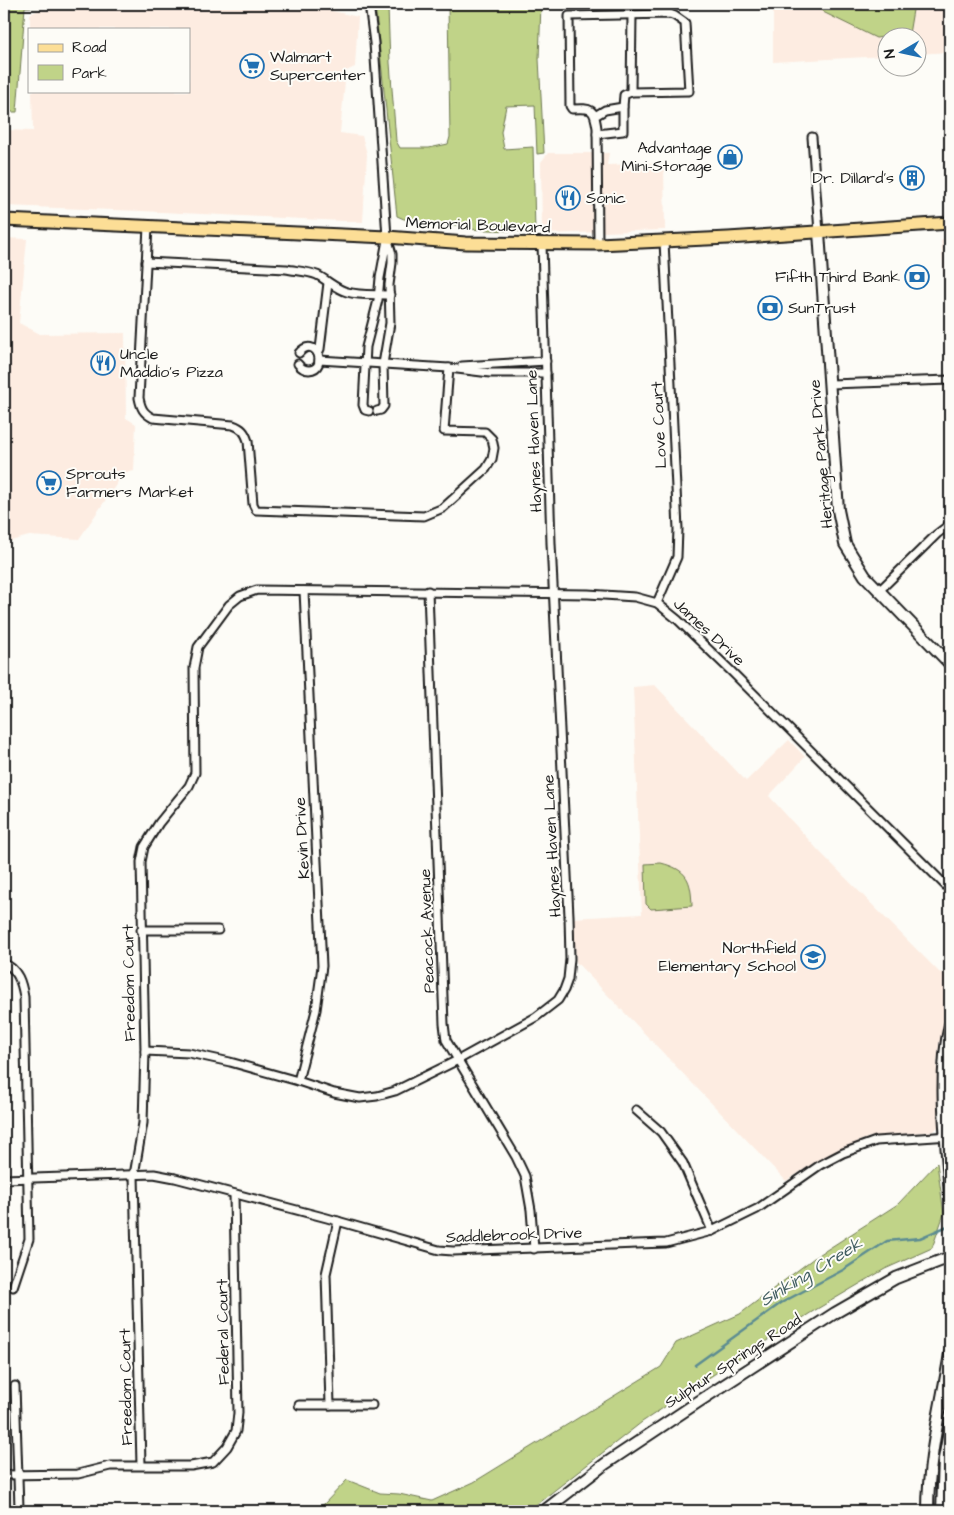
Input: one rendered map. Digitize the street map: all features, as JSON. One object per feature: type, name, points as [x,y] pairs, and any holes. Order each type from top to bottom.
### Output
[{"type":"main road","name":"Memorial Boulevard","points":[[4,220],[387,237],[466,243],[542,244],[664,241],[950,223]]},
{"type":"street","points":[[370,4],[387,237],[392,254],[389,285],[390,323],[383,364],[384,406],[381,410],[373,411],[366,410],[363,405],[366,348],[378,295],[387,237]]},
{"type":"street","points":[[597,134],[623,131],[624,95],[631,92],[689,91],[685,23],[670,14],[569,16],[570,106],[572,109],[587,108],[592,110],[595,116],[597,134],[598,244]]},
{"type":"street","points":[[631,92],[632,15]]},
{"type":"street","points":[[595,116],[604,110],[623,107]]},
{"type":"street","points":[[812,137],[819,232]]},
{"type":"street","points":[[148,227],[139,398],[142,409],[146,415],[153,418],[233,424],[245,432],[248,441],[253,504],[256,510],[424,516],[443,508],[486,469],[492,458],[494,448],[492,439],[485,432],[444,431],[449,368]]},
{"type":"street","name":"Heritage Park Drive","points":[[819,232],[838,514],[845,544],[865,576],[950,664]]},
{"type":"street","name":"Love Court","points":[[656,603],[677,557],[678,529],[664,241]]},
{"type":"street","name":"Haynes Haven Lane","points":[[145,1051],[189,1053],[230,1062],[334,1093],[360,1098],[377,1096],[395,1091],[458,1060],[536,1017],[558,1000],[564,990],[568,979],[570,959],[569,916],[554,593],[542,244]]},
{"type":"street","points":[[146,262],[303,272],[318,276],[346,292],[390,295]]},
{"type":"street","points":[[298,364],[303,369],[310,370],[316,367],[319,357],[328,283]]},
{"type":"street","points":[[299,353],[301,350],[312,348],[319,357],[365,363],[449,368],[490,373],[546,373]]},
{"type":"street","points":[[449,368],[546,361]]},
{"type":"street","points":[[830,384],[950,380]]},
{"type":"street","points":[[879,591],[936,534],[950,524]]},
{"type":"street","name":"Freedom Court","points":[[141,1465],[134,1175],[143,1123],[145,1051],[141,862],[144,847],[159,824],[189,786],[194,773],[194,668],[198,647],[229,605],[240,596],[257,590],[304,591]]},
{"type":"street","name":"James Drive","points":[[304,591],[554,593],[627,596],[656,603],[678,620],[732,671],[950,890]]},
{"type":"street","name":"Kevin Drive","points":[[298,1081],[316,1010],[322,966],[304,591]]},
{"type":"street","name":"Peacock Avenue","points":[[428,591],[446,1040],[525,1176],[534,1248]]},
{"type":"street","points":[[142,930],[218,930]]},
{"type":"street","points":[[7,965],[22,982],[24,997],[28,1179],[28,1239],[13,1287]]},
{"type":"street","points":[[950,1025],[944,1084],[950,1196]]},
{"type":"street","points":[[636,1110],[661,1132],[683,1163],[712,1231]]},
{"type":"street","name":"Saddlebrook Drive","points":[[4,1179],[154,1174],[338,1221],[439,1250],[666,1243],[712,1231],[757,1209],[820,1165],[843,1153],[876,1141],[948,1136]]},
{"type":"street","name":"Federal Court","points":[[141,1465],[191,1466],[213,1462],[227,1446],[236,1431],[238,1413],[234,1194]]},
{"type":"street","points":[[330,1405],[326,1274],[338,1221]]},
{"type":"street","name":"Sulphur Springs Road","points":[[544,1511],[613,1459],[835,1314],[896,1278],[950,1257]]},
{"type":"street","points":[[928,1511],[928,1487],[934,1432],[950,1354]]},
{"type":"street","points":[[15,1386],[19,1508],[17,1511]]},
{"type":"street","points":[[299,1405],[372,1405]]},
{"type":"street","points":[[942,1511],[944,1459],[950,1426]]},
{"type":"street","points":[[4,1475],[78,1474],[110,1466],[141,1465]]},
{"type":"shaded area","points":[[131,4],[303,4],[358,17],[355,67],[346,71],[340,133],[362,136],[367,154],[363,222],[4,206],[4,130],[33,131],[32,92],[190,92],[190,28],[30,28],[30,14],[39,10],[107,10]]},
{"type":"shaded area","points":[[773,4],[950,4],[950,52],[926,53],[926,28],[876,28],[876,57],[773,62]]},
{"type":"shaded area","points":[[548,153],[609,153],[607,165],[664,163],[665,230],[542,234],[541,162]]},
{"type":"shaded area","points":[[950,236],[950,321],[948,322],[941,241],[945,237]]},
{"type":"shaded area","points":[[4,238],[27,239],[19,323],[40,334],[125,333],[126,418],[136,424],[134,471],[124,473],[79,539],[29,536],[7,542],[4,539]]},
{"type":"shaded area","points":[[655,685],[746,781],[789,740],[805,757],[769,796],[818,850],[939,972],[950,976],[950,994],[939,1044],[937,1066],[938,1127],[934,1131],[869,1137],[825,1156],[786,1181],[576,962],[573,918],[642,914],[633,687]]},
{"type":"green space","points":[[4,4],[93,4],[93,7],[25,7],[17,112],[4,112]]},
{"type":"green space","points":[[375,4],[387,4],[388,8],[396,141],[400,148],[429,148],[448,144],[450,137],[448,4],[541,4],[539,59],[544,153],[537,154],[535,105],[506,106],[501,132],[504,149],[533,147],[535,232],[466,229],[465,226],[412,221],[397,216]]},
{"type":"green space","points":[[819,4],[914,4],[910,28],[876,28],[876,38],[823,12]]},
{"type":"green space","points":[[661,863],[677,869],[686,877],[691,889],[692,906],[651,909],[646,904],[645,864]]},
{"type":"green space","points":[[937,1163],[944,1214],[932,1248],[885,1269],[812,1312],[716,1373],[642,1422],[528,1511],[293,1511],[323,1505],[347,1480],[380,1493],[399,1494],[432,1501],[474,1482],[661,1367],[676,1343],[740,1314],[814,1258],[898,1204]]},
{"type":"waterway","name":"Sinking Creek","points":[[695,1365],[781,1303],[843,1270],[887,1241],[920,1238],[950,1225]]},
{"type":"place","name":"Walmart Supercenter","points":[[252,66]]},
{"type":"place","name":"Advantage Mini-Storage","points":[[730,157]]},
{"type":"place","name":"Dr. Dillard's","points":[[912,178]]},
{"type":"place","name":"Sonic","points":[[568,198]]},
{"type":"place","name":"Fifth Third Bank","points":[[917,277]]},
{"type":"place","name":"SunTrust","points":[[770,308]]},
{"type":"place","name":"Uncle Maddio's Pizza","points":[[103,363]]},
{"type":"place","name":"Sprouts Farmers Market","points":[[49,483]]},
{"type":"place","name":"Northfield Elementary School","points":[[813,957]]}]
